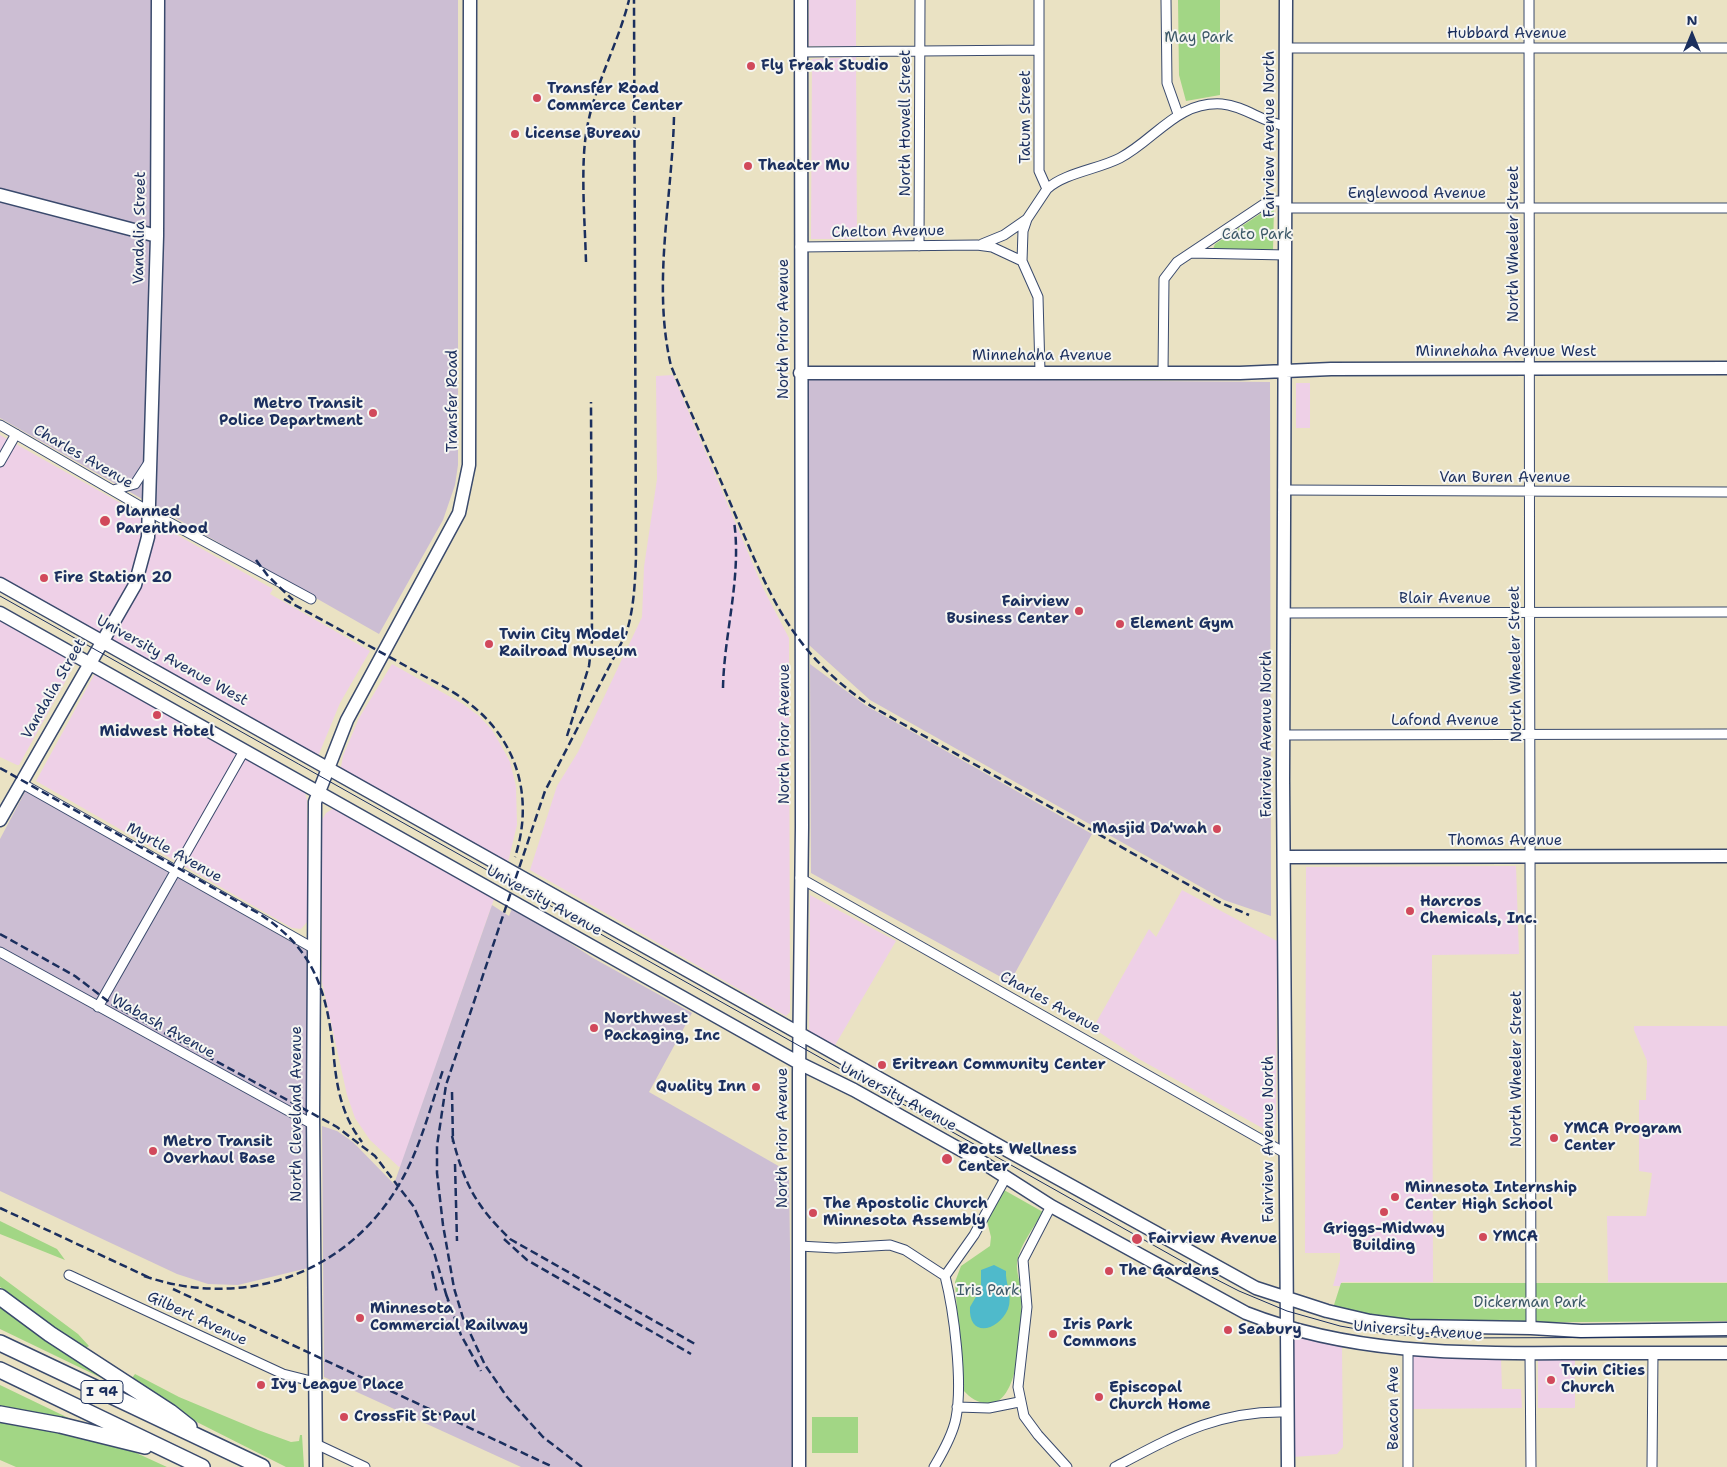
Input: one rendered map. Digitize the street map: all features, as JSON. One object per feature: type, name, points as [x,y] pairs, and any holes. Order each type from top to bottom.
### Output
[{"type":"highway","points":[[0,1297],[50,1334],[170,1412],[205,1441]]},
{"type":"highway","name":"I 94","points":[[0,1342],[262,1467]]},
{"type":"highway","name":"I 94","points":[[0,1370],[202,1467]]},
{"type":"highway","points":[[0,1414],[60,1425],[130,1443],[163,1448]]},
{"type":"street","name":"Vandalia Street","points":[[0,820],[101,640],[135,585],[148,537],[157,236],[158,0]]},
{"type":"street","name":"Transfer Road","points":[[327,768],[364,688],[451,530],[465,495],[469,465],[470,0]]},
{"type":"street","name":"North Prior Avenue","points":[[799,1467],[801,0]]},
{"type":"street","name":"North Howell Street","points":[[919,246],[920,0]]},
{"type":"street","name":"Tatum Street","points":[[1039,0],[1039,171],[1047,189]]},
{"type":"street","points":[[1166,0],[1166,75],[1178,114]]},
{"type":"street","name":"Fairview Avenue North","points":[[1286,0],[1283,735],[1288,1467]]},
{"type":"street","name":"North Wheeler Street","points":[[1529,0],[1530,1328]]},
{"type":"street","name":"Hubbard Avenue","points":[[1286,48],[1727,48]]},
{"type":"street","points":[[801,52],[1039,50]]},
{"type":"street","points":[[1040,372],[1038,297],[1022,261],[1023,231],[1027,219],[1047,189],[1062,180],[1121,158],[1178,114],[1197,107],[1222,104],[1250,112],[1275,125],[1286,126]]},
{"type":"street","points":[[0,195],[157,236]]},
{"type":"street","name":"Englewood Avenue","points":[[1163,372],[1164,279],[1171,267],[1269,201],[1286,204],[1528,209],[1727,208]]},
{"type":"street","name":"Chelton Avenue","points":[[977,245],[1004,235],[1027,219]]},
{"type":"street","name":"Chelton Avenue","points":[[800,247],[977,245],[992,247],[1022,261]]},
{"type":"street","points":[[1191,253],[1286,256]]},
{"type":"street","name":"Minnehaha Avenue West","points":[[1284,371],[1727,368]]},
{"type":"street","name":"Minnehaha Avenue","points":[[800,373],[1240,373],[1284,371]]},
{"type":"street","name":"Charles Avenue","points":[[0,425],[150,512],[311,599]]},
{"type":"street","points":[[0,462],[16,434]]},
{"type":"street","name":"Vandalia Street","points":[[113,490],[135,484],[144,474],[151,457]]},
{"type":"street","name":"Van Buren Avenue","points":[[1283,490],[1727,492]]},
{"type":"street","name":"University Avenue West","points":[[0,584],[327,768]]},
{"type":"street","name":"Blair Avenue","points":[[1283,613],[1727,612]]},
{"type":"street","points":[[0,614],[317,793]]},
{"type":"street","name":"Lafond Avenue","points":[[1283,735],[1727,734]]},
{"type":"street","points":[[98,1007],[244,751]]},
{"type":"street","name":"North Cleveland Avenue","points":[[316,1465],[314,811],[317,793],[327,768]]},
{"type":"street","name":"University Avenue","points":[[327,768],[1218,1269],[1256,1288],[1346,1316],[1402,1325],[1580,1331],[1727,1329]]},
{"type":"street","name":"Myrtle Avenue","points":[[21,783],[313,948]]},
{"type":"street","name":"University Avenue","points":[[317,793],[800,1063],[862,1094],[1006,1177],[1051,1206],[1222,1301],[1286,1327],[1353,1344],[1408,1350],[1530,1354],[1727,1353]]},
{"type":"street","name":"Thomas Avenue","points":[[1284,857],[1727,856]]},
{"type":"street","name":"Charles Avenue","points":[[800,878],[1285,1153]]},
{"type":"street","name":"Wabash Avenue","points":[[0,952],[314,1126]]},
{"type":"street","points":[[934,1467],[954,1426],[957,1407],[958,1364],[945,1276],[974,1235],[1006,1177]]},
{"type":"street","points":[[1051,1206],[1022,1260],[1027,1307],[1019,1373],[1019,1402],[1024,1416],[1038,1435],[1067,1467]]},
{"type":"street","points":[[799,1246],[836,1248],[890,1245],[905,1250],[945,1276]]},
{"type":"street","name":"Gilbert Avenue","points":[[69,1275],[283,1374],[315,1382]]},
{"type":"street","name":"Beacon Ave","points":[[1408,1350],[1408,1467]]},
{"type":"street","points":[[1652,1467],[1653,1353]]},
{"type":"street","points":[[1530,1354],[1531,1467]]},
{"type":"street","points":[[957,1407],[989,1408],[1019,1402]]},
{"type":"street","points":[[1115,1467],[1130,1464],[1156,1444],[1204,1424],[1253,1413],[1287,1412]]},
{"type":"street","points":[[316,1444],[365,1467]]},
{"type":"shaded area","points":[[0,0],[458,0],[458,465],[455,485],[443,520],[379,634],[0,418]]},
{"type":"shaded area","points":[[809,0],[856,0],[856,46],[809,46]]},
{"type":"shaded area","points":[[856,57],[857,239],[811,239],[812,59]]},
{"type":"shaded area","points":[[673,375],[763,588],[789,638],[790,1012],[786,1016],[530,870],[557,786],[578,752],[642,617],[644,567],[657,479],[656,376]]},
{"type":"shaded area","points":[[805,378],[1270,382],[1271,916],[1224,900],[870,700],[809,645]]},
{"type":"shaded area","points":[[1296,383],[1310,383],[1310,428],[1296,428]]},
{"type":"shaded area","points":[[0,435],[273,589],[270,594],[370,651],[340,703],[319,754],[316,755],[0,579]]},
{"type":"shaded area","points":[[0,618],[73,660],[75,664],[19,765],[0,757]]},
{"type":"shaded area","points":[[392,664],[463,704],[479,716],[492,730],[502,747],[510,762],[516,786],[517,825],[508,862],[344,772],[341,767],[343,756],[359,718]]},
{"type":"shaded area","points":[[810,664],[865,705],[1092,834],[1010,982],[811,873]]},
{"type":"shaded area","points":[[94,675],[99,675],[304,790],[307,800],[307,922],[301,929],[292,928],[36,781]]},
{"type":"shaded area","points":[[26,790],[309,952],[308,1268],[238,1285],[208,1284],[177,1274],[0,1191],[0,839]]},
{"type":"shaded area","points":[[334,808],[494,899],[401,1166],[399,1167],[370,1140],[355,1118],[347,1095],[322,982],[322,820],[326,813]]},
{"type":"shaded area","points":[[1516,866],[1519,954],[1432,955],[1433,1282],[1342,1282],[1340,1286],[1333,1286],[1340,1253],[1305,1253],[1306,867]]},
{"type":"shaded area","points":[[1182,890],[1277,941],[1275,1125],[1264,1129],[1139,1059],[1093,1028],[1149,929],[1156,937]]},
{"type":"shaded area","points":[[810,895],[896,941],[834,1047],[809,1035]]},
{"type":"shaded area","points":[[492,905],[509,916],[513,906],[593,958],[692,1013],[649,1092],[789,1172],[793,1467],[521,1467],[324,1377],[322,1126],[337,1131],[353,1142],[394,1184]]},
{"type":"shaded area","points":[[1634,1026],[1727,1026],[1727,1282],[1608,1282],[1607,1216],[1646,1216],[1652,1173],[1639,1171],[1639,1100],[1646,1100],[1647,1061]]},
{"type":"shaded area","points":[[1296,1335],[1342,1347],[1343,1447],[1337,1454],[1293,1457],[1293,1343]]},
{"type":"shaded area","points":[[1412,1353],[1501,1359],[1502,1389],[1521,1389],[1522,1408],[1413,1409]]},
{"type":"shaded area","points":[[1538,1359],[1575,1359],[1575,1408],[1538,1408]]},
{"type":"green space","name":"May Park","points":[[1178,0],[1220,0],[1220,95],[1186,101],[1179,75]]},
{"type":"green space","name":"Cato Park","points":[[1272,206],[1274,207],[1273,251],[1213,249],[1215,244]]},
{"type":"green space","name":"Iris Park","points":[[1004,1190],[1043,1212],[1024,1243],[1018,1257],[1017,1270],[1022,1304],[1015,1372],[1002,1398],[993,1403],[984,1403],[973,1399],[963,1390],[955,1282],[961,1266],[990,1246],[991,1237],[987,1221]]},
{"type":"green space","points":[[0,1221],[57,1249],[65,1260],[0,1234]]},
{"type":"green space","points":[[0,1276],[78,1334],[89,1346],[84,1349],[0,1287]]},
{"type":"green space","name":"Dickerman Park","points":[[1341,1283],[1727,1283],[1727,1321],[1442,1323],[1376,1317],[1333,1308]]},
{"type":"green space","points":[[0,1306],[113,1381],[112,1383],[0,1329]]},
{"type":"green space","points":[[135,1374],[179,1397],[258,1430],[291,1442],[299,1441],[300,1435],[302,1435],[304,1467],[286,1467],[173,1410],[129,1382]]},
{"type":"green space","points":[[0,1385],[83,1425],[0,1410]]},
{"type":"green space","points":[[812,1417],[858,1417],[858,1453],[812,1453]]},
{"type":"green space","points":[[0,1419],[121,1446],[167,1467],[16,1467],[0,1460]]},
{"type":"water","points":[[994,1265],[1006,1271],[1009,1294],[1008,1309],[998,1323],[991,1327],[979,1327],[974,1324],[970,1307],[981,1288],[981,1270]]},
{"type":"tram line","points":[[0,596],[1194,1268],[1239,1291],[1287,1311],[1340,1326],[1385,1334],[1452,1338],[1727,1337]]},
{"type":"railway","points":[[586,262],[583,176],[587,128],[595,96],[629,0]]},
{"type":"railway","points":[[582,1467],[543,1437],[507,1397],[485,1365],[463,1318],[454,1288],[443,1225],[437,1173],[437,1146],[446,1085],[545,791],[626,634],[631,615],[636,557],[634,0]]},
{"type":"railway","points":[[674,117],[663,273],[663,304],[671,366],[758,567],[785,618],[801,642],[820,664],[843,685],[871,706],[1219,902],[1249,915]]},
{"type":"railway","points":[[567,736],[589,666],[592,641],[591,402]]},
{"type":"railway","points":[[723,688],[736,563],[734,521]]},
{"type":"railway","points":[[256,560],[268,576],[293,600]]},
{"type":"railway","points":[[284,599],[446,688],[470,704],[486,719],[500,735],[518,773],[522,793],[523,814],[515,857]]},
{"type":"railway","points":[[0,768],[258,913],[292,940],[313,970],[320,987],[330,1026],[340,1097],[349,1120],[362,1142]]},
{"type":"railway","points":[[0,934],[75,976],[113,1005],[337,1127],[375,1156],[414,1207],[434,1252],[448,1301]]},
{"type":"railway","points":[[144,1276],[181,1286],[218,1289],[255,1286],[289,1277],[322,1262],[352,1241],[378,1215],[400,1183],[419,1142],[443,1070]]},
{"type":"railway","points":[[452,1092],[453,1142]]},
{"type":"railway","points":[[452,1136],[461,1167],[472,1192],[479,1204],[510,1239],[695,1344]]},
{"type":"railway","points":[[455,1164],[457,1241]]},
{"type":"railway","points":[[0,1208],[150,1278]]},
{"type":"railway","points":[[504,1239],[527,1260],[691,1354]]},
{"type":"railway","points":[[432,1271],[437,1293]]},
{"type":"railway","points":[[173,1289],[553,1467]]},
{"type":"railway","points":[[446,1294],[461,1335],[481,1371]]},
{"type":"place","name":"Fly Freak Studio","points":[[751,66]]},
{"type":"place","name":"Transfer Road Commerce Center","points":[[537,98]]},
{"type":"place","name":"License Bureau","points":[[515,134]]},
{"type":"place","name":"Theater Mu","points":[[748,166]]},
{"type":"place","name":"Metro Transit Police Department","points":[[373,413]]},
{"type":"place","name":"Planned Parenthood","points":[[105,521]]},
{"type":"place","name":"Fire Station 20","points":[[44,578]]},
{"type":"place","name":"Fairview Business Center","points":[[1079,611]]},
{"type":"place","name":"Element Gym","points":[[1120,624]]},
{"type":"place","name":"Twin City Model Railroad Museum","points":[[489,644]]},
{"type":"place","name":"Midwest Hotel","points":[[157,715]]},
{"type":"place","name":"Masjid Da'wah","points":[[1217,829]]},
{"type":"place","name":"Harcros Chemicals, Inc.","points":[[1410,911]]},
{"type":"place","name":"Northwest Packaging, Inc","points":[[594,1028]]},
{"type":"place","name":"Eritrean Community Center","points":[[882,1065]]},
{"type":"place","name":"Quality Inn","points":[[756,1087]]},
{"type":"place","name":"YMCA Program Center","points":[[1554,1138]]},
{"type":"place","name":"Metro Transit Overhaul Base","points":[[153,1151]]},
{"type":"place","name":"Roots Wellness Center","points":[[947,1159]]},
{"type":"place","name":"Minnesota Internship Center High School","points":[[1395,1197]]},
{"type":"place","name":"Griggs-Midway Building","points":[[1384,1212]]},
{"type":"place","name":"The Apostolic Church Minnesota Assembly","points":[[813,1213]]},
{"type":"place","name":"YMCA","points":[[1483,1237]]},
{"type":"place","name":"Fairview Avenue","points":[[1137,1239]]},
{"type":"place","name":"The Gardens","points":[[1109,1271]]},
{"type":"place","name":"Minnesota Commercial Railway","points":[[360,1318]]},
{"type":"place","name":"Seabury","points":[[1228,1330]]},
{"type":"place","name":"Iris Park Commons","points":[[1053,1334]]},
{"type":"place","name":"Twin Cities Church","points":[[1551,1380]]},
{"type":"place","name":"Ivy League Place","points":[[261,1385]]},
{"type":"place","name":"Episcopal Church Home","points":[[1099,1397]]},
{"type":"place","name":"CrossFit St Paul","points":[[344,1417]]}]
